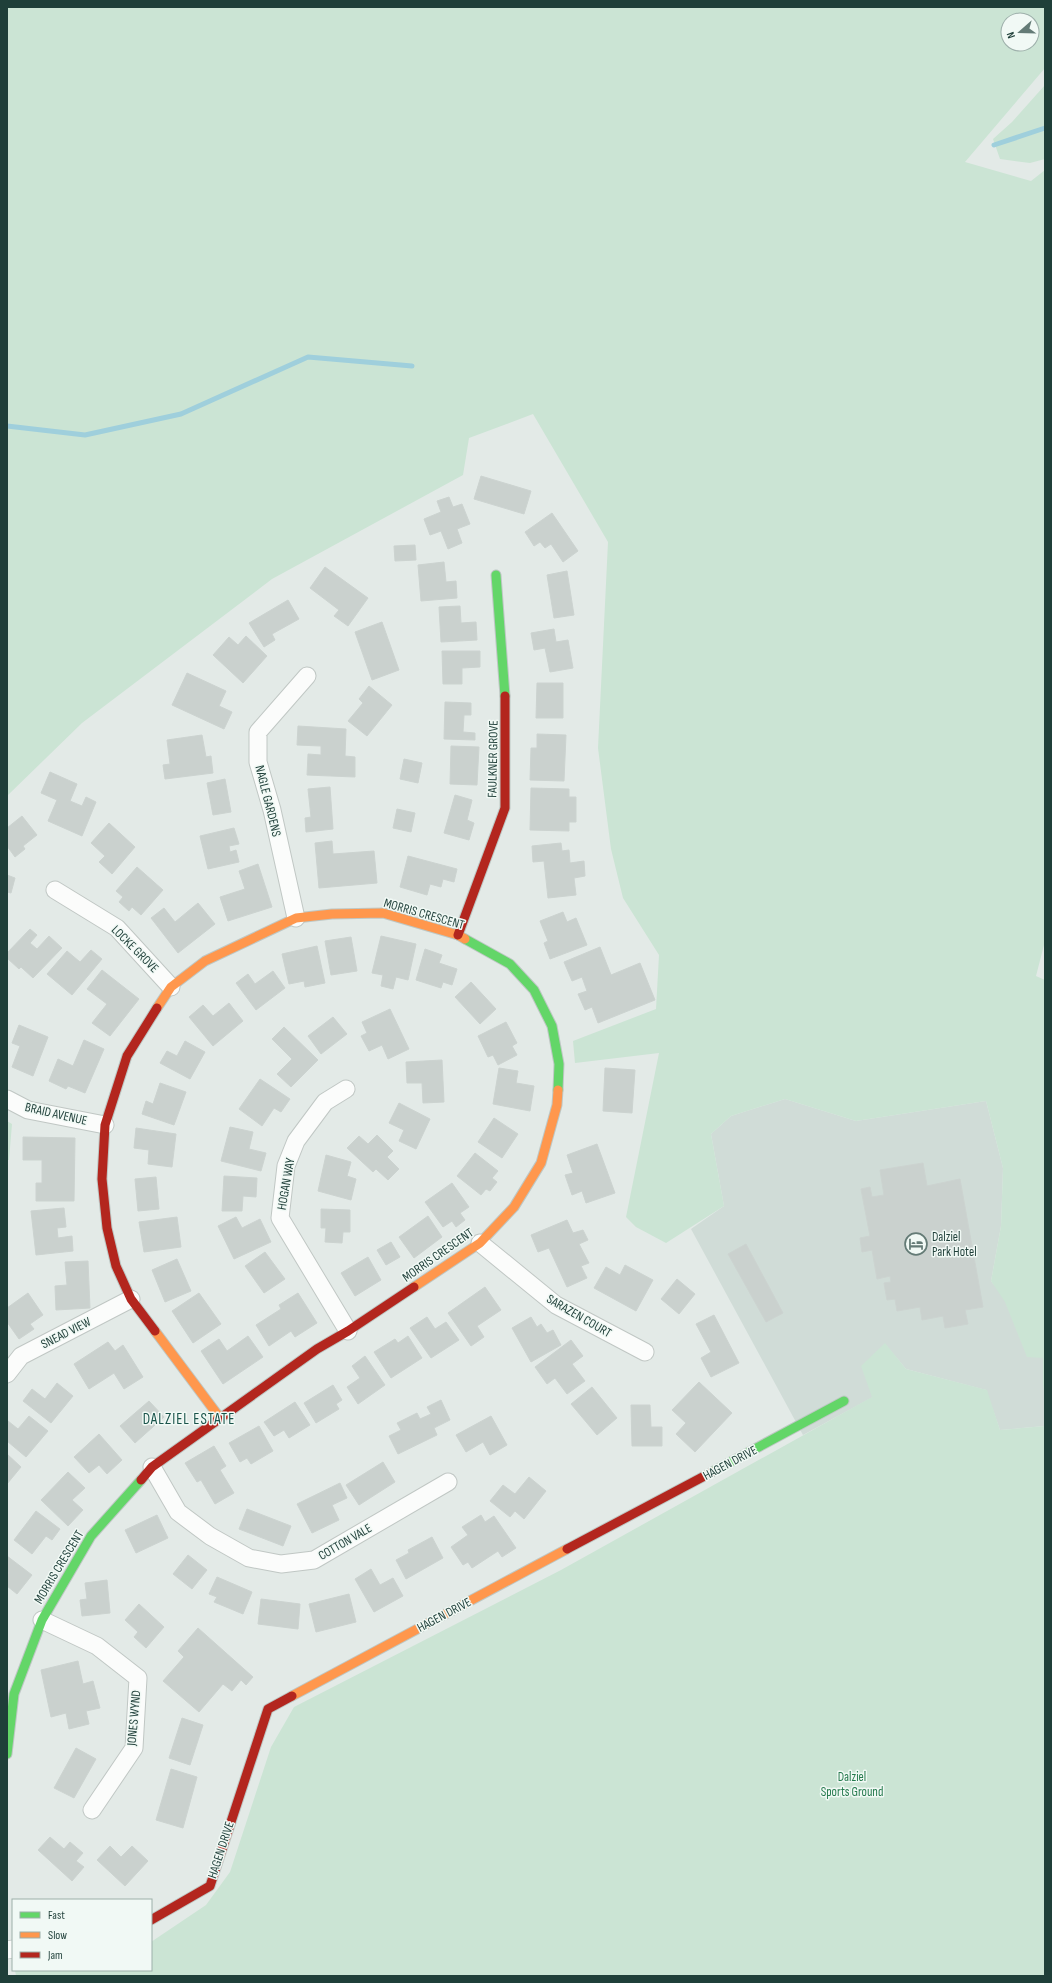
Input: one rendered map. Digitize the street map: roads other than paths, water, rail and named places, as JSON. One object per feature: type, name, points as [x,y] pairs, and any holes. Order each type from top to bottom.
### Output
[{"type":"street","name":"FAULKNER GROVE","points":[[458,935],[505,808],[506,703],[496,575]]},
{"type":"street","name":"NAGLE GARDENS","points":[[296,918],[272,810],[258,762],[258,732],[307,676]]},
{"type":"street","name":"LOCKE GROVE","points":[[54,890],[117,928],[171,987]]},
{"type":"street","name":"MORRIS CRESCENT","points":[[7,1754],[10,1693],[42,1620],[91,1536],[152,1467],[317,1349],[348,1331],[480,1243],[514,1207],[541,1163],[557,1105],[559,1064],[552,1026],[534,990],[510,964],[458,935],[383,913],[332,914],[296,918],[205,960],[171,987],[127,1056],[106,1125],[102,1178],[107,1228],[116,1266],[132,1299],[220,1418]]},
{"type":"street","name":"HOGAN WAY","points":[[346,1089],[325,1102],[296,1141],[286,1166],[280,1218],[348,1331]]},
{"type":"street","name":"BRAID AVENUE","points":[[7,1100],[28,1110],[106,1125]]},
{"type":"street","name":"SARAZEN COURT","points":[[480,1243],[556,1306],[645,1352]]},
{"type":"street","name":"SNEAD VIEW","points":[[7,1374],[20,1356],[132,1299]]},
{"type":"street","name":"HAGEN DRIVE","points":[[152,1919],[210,1886],[268,1709],[844,1401]]},
{"type":"street","name":"COTTON VALE","points":[[152,1467],[178,1512],[210,1536],[249,1558],[281,1564],[314,1560],[448,1482]]},
{"type":"street","name":"JONES WYND","points":[[42,1620],[97,1646],[138,1678],[134,1748],[92,1810]]},
{"type":"waterway","points":[[994,145],[1045,128]]},
{"type":"waterway","points":[[7,426],[85,435],[181,414],[308,357],[412,366]]},
{"type":"place","name":"Dalziel Park Hotel","points":[[916,1244]]},
{"type":"district","name":"DALZIEL ESTATE","points":[[189,1419]]},
{"type":"park label","name":"Dalziel Sports Ground","points":[[852,1784]]}]
